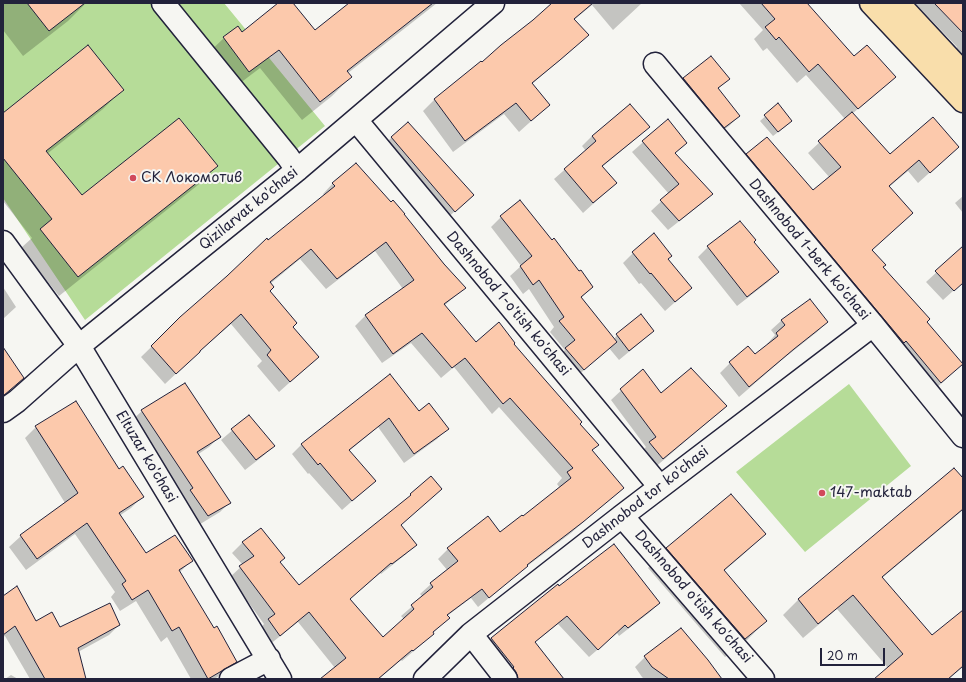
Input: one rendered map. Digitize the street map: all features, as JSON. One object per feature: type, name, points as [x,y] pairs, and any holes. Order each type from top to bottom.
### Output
[{"type":"main road","points":[[871,3],[963,101]]},
{"type":"main road","points":[[898,3],[963,72]]},
{"type":"street","points":[[163,3],[297,170]]},
{"type":"street","name":"Qizilarvat ko'chasi","points":[[3,411],[17,402],[79,346],[297,170],[494,3]]},
{"type":"street","name":"Dashnobod 1-berk ko'chasi","points":[[655,64],[873,325],[963,436]]},
{"type":"street","name":"Dashnobod 1-o'tish ko'chasi","points":[[356,120],[660,487]]},
{"type":"street","name":"Eltuzar ko'chasi","points":[[3,242],[79,346],[280,679]]},
{"type":"street","name":"Dashnobod tor ko'chasi","points":[[425,679],[471,634],[622,516],[873,325]]},
{"type":"street","name":"Dashnobod o'tish ko'chasi","points":[[622,516],[763,679]]},
{"type":"street","points":[[471,634],[506,679]]},
{"type":"street","points":[[231,679],[268,659]]},
{"type":"green space","name":"СК Локомотив","points":[[3,3],[224,3],[325,126],[85,320],[3,198]]},
{"type":"green space","points":[[849,384],[911,466],[805,552],[736,472]]},
{"type":"building","points":[[27,3],[85,3],[49,31]]},
{"type":"building","points":[[278,3],[293,3],[315,30],[349,3],[433,3],[347,71],[352,77],[320,102],[279,50],[249,72],[223,37],[238,26],[242,32]]},
{"type":"building","points":[[552,3],[593,3],[574,19],[589,35],[532,83],[550,105],[531,121],[516,103],[465,141],[434,99],[481,61],[482,62]]},
{"type":"building","points":[[761,3],[807,3],[854,56],[867,45],[896,77],[858,109],[818,64],[809,72],[779,37],[776,40],[765,27],[775,19]]},
{"type":"building","points":[[934,3],[963,3],[963,33]]},
{"type":"building","points":[[88,45],[124,90],[46,151],[82,195],[179,118],[218,166],[78,277],[40,229],[52,219],[3,158],[3,113]]},
{"type":"building","points":[[711,56],[730,79],[718,88],[740,116],[724,128],[683,78]]},
{"type":"building","points":[[778,103],[792,121],[778,132],[764,115]]},
{"type":"building","points":[[630,104],[650,127],[602,166],[617,183],[593,203],[564,169],[596,141],[592,136]]},
{"type":"building","points":[[852,112],[890,154],[933,117],[959,147],[930,173],[919,160],[889,186],[913,213],[872,250],[886,265],[883,267],[930,319],[927,322],[963,364],[941,383],[906,341],[904,343],[746,154],[767,137],[813,190],[841,167],[818,141]]},
{"type":"building","points":[[668,119],[687,143],[675,153],[713,194],[679,221],[660,200],[679,184],[642,141]]},
{"type":"building","points":[[408,122],[474,195],[455,212],[391,137]]},
{"type":"building","points":[[356,163],[391,202],[393,200],[444,264],[466,288],[444,304],[476,342],[499,322],[515,343],[514,344],[582,422],[580,424],[599,445],[592,450],[624,488],[527,565],[528,566],[489,598],[482,589],[447,615],[450,618],[433,632],[434,634],[413,651],[412,650],[378,679],[320,679],[346,658],[309,612],[280,636],[268,619],[275,614],[239,566],[254,556],[242,542],[261,528],[285,558],[280,562],[299,585],[411,495],[410,494],[431,476],[442,489],[401,525],[417,545],[392,564],[391,563],[350,599],[383,637],[414,609],[411,605],[433,587],[430,583],[458,561],[447,548],[488,516],[500,532],[571,478],[567,472],[573,468],[510,398],[503,404],[465,358],[452,368],[422,333],[393,354],[365,315],[414,280],[386,242],[337,279],[311,249],[270,282],[274,287],[270,291],[297,323],[293,327],[319,357],[290,382],[267,355],[271,350],[241,314],[176,374],[151,346],[180,317],[227,276],[267,238],[268,240],[335,186],[332,183]]},
{"type":"building","points":[[520,200],[552,240],[554,238],[579,271],[581,270],[593,287],[581,297],[617,342],[584,370],[565,348],[575,340],[559,321],[564,317],[539,280],[533,285],[520,266],[532,256],[500,216]]},
{"type":"building","points":[[740,221],[756,240],[754,242],[779,272],[747,297],[707,246]]},
{"type":"building","points":[[654,233],[672,256],[668,259],[692,288],[675,302],[632,252]]},
{"type":"building","points":[[963,246],[963,283],[954,291],[935,271]]},
{"type":"building","points":[[810,299],[828,322],[749,387],[729,362],[748,346],[755,354],[778,336],[776,333],[785,325],[781,320]]},
{"type":"building","points":[[641,314],[654,331],[629,351],[616,334]]},
{"type":"building","points":[[3,347],[24,378],[3,396]]},
{"type":"building","points":[[691,368],[727,406],[663,459],[649,442],[656,437],[620,389],[643,369],[661,393]]},
{"type":"building","points":[[390,374],[419,411],[429,403],[449,429],[414,454],[389,418],[349,450],[376,481],[352,501],[320,463],[318,465],[301,444]]},
{"type":"building","points":[[185,383],[221,437],[197,452],[231,503],[208,516],[190,490],[193,488],[141,410]]},
{"type":"building","points":[[76,401],[119,469],[123,466],[144,497],[119,513],[146,553],[175,535],[193,561],[179,570],[214,628],[217,626],[237,662],[208,679],[179,627],[172,631],[148,590],[132,600],[122,584],[126,581],[87,523],[37,559],[20,535],[78,493],[35,426]]},
{"type":"building","points":[[249,415],[275,446],[256,460],[231,429]]},
{"type":"building","points":[[954,468],[963,478],[963,509],[882,577],[932,635],[963,610],[963,666],[948,679],[874,679],[903,654],[853,595],[818,624],[798,599]]},
{"type":"building","points":[[731,494],[766,534],[724,570],[767,621],[745,639],[666,548]]},
{"type":"building","points":[[614,544],[660,603],[628,628],[625,625],[598,650],[567,616],[535,642],[564,679],[518,679],[513,668],[514,667],[491,638],[558,584],[559,586]]},
{"type":"building","points":[[17,586],[36,621],[52,612],[60,627],[110,603],[120,625],[78,648],[86,679],[45,679],[15,626],[3,635],[3,596]]},
{"type":"building","points":[[681,628],[722,679],[669,679],[652,667],[644,656]]},
{"type":"place","name":"СК Локомотив","points":[[133,178]]},
{"type":"place","name":"147-maktab","points":[[822,493]]}]
